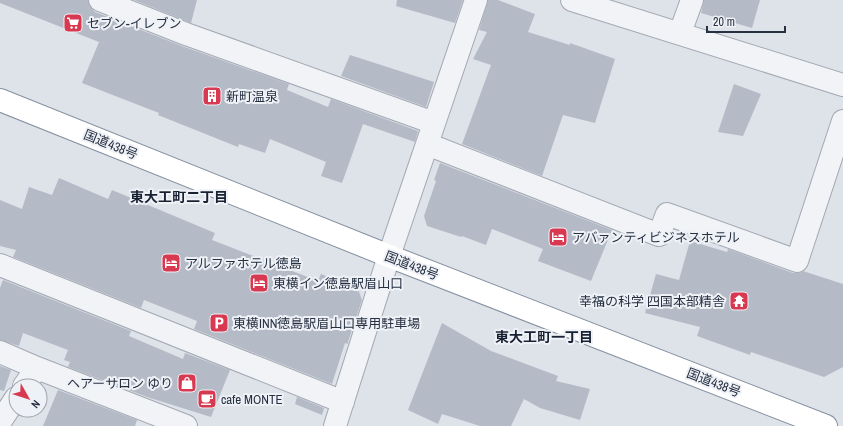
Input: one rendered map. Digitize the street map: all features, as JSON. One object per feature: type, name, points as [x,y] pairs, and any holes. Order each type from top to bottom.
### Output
[{"type":"highway","name":"国道438号","points":[[0,100],[389,256],[826,426]]},
{"type":"street","points":[[100,0],[186,34],[434,123]]},
{"type":"street","points":[[336,426],[389,256],[476,0]]},
{"type":"street","points":[[572,0],[843,85]]},
{"type":"street","points":[[680,33],[692,0]]},
{"type":"street","points":[[427,144],[658,235],[666,214],[797,261],[843,121]]},
{"type":"street","points":[[0,265],[343,402]]},
{"type":"street","points":[[0,352],[36,368],[186,426]]},
{"type":"street","points":[[29,378],[36,368]]},
{"type":"street","points":[[0,422],[8,410]]},
{"type":"building","points":[[0,0],[88,0],[90,7],[95,12],[182,46],[289,84],[287,90],[328,107],[331,99],[418,131],[415,142],[363,124],[342,183],[321,176],[326,162],[270,139],[265,153],[239,144],[238,147],[158,115],[159,113],[82,83],[99,42],[0,3]]},
{"type":"building","points":[[134,0],[197,0],[191,23]]},
{"type":"building","points":[[397,0],[463,0],[455,23],[396,6]]},
{"type":"building","points":[[488,0],[498,0],[535,14],[528,32],[570,45],[570,43],[615,59],[595,123],[563,115],[542,176],[462,144],[491,65],[473,59],[487,32],[479,30]]},
{"type":"building","points":[[704,0],[760,0],[752,28],[701,13]]},
{"type":"building","points":[[350,55],[434,82],[426,107],[341,76]]},
{"type":"building","points":[[734,84],[761,94],[743,136],[718,132]]},
{"type":"building","points":[[440,163],[612,230],[591,281],[538,261],[543,249],[492,229],[486,245],[462,236],[461,237],[427,226],[424,216],[436,181],[434,180]]},
{"type":"building","points":[[59,178],[108,199],[112,190],[215,233],[212,240],[318,281],[321,274],[358,289],[362,300],[348,344],[345,343],[332,384],[194,329],[197,321],[144,300],[141,308],[13,257],[16,250],[0,246],[0,200],[22,209],[29,187],[52,195]]},
{"type":"building","points":[[690,241],[727,252],[728,249],[793,273],[803,271],[843,284],[843,367],[824,377],[751,352],[750,355],[697,336],[700,327],[645,313],[656,274],[679,280]]},
{"type":"building","points":[[3,280],[131,331],[129,336],[183,359],[185,353],[230,370],[211,417],[147,397],[68,367],[70,362],[64,360],[68,350],[23,333],[19,346],[0,340],[0,288]]},
{"type":"building","points":[[442,323],[491,351],[558,376],[556,381],[590,389],[580,420],[540,408],[524,399],[511,426],[480,426],[442,414],[438,424],[408,410]]},
{"type":"building","points":[[0,366],[11,370],[4,391],[0,390]]},
{"type":"building","points":[[58,390],[137,420],[135,426],[43,426],[46,418],[48,418],[48,414]]},
{"type":"building","points":[[297,397],[324,408],[322,415],[295,404]]},
{"type":"place","name":"セブン-イレブン","points":[[73,23]]},
{"type":"place","name":"新町温泉","points":[[212,96]]},
{"type":"place","name":"アバァンティビジネスホテル","points":[[558,237]]},
{"type":"place","name":"アルファホテル徳島","points":[[171,263]]},
{"type":"place","name":"東横イン徳島駅眉山口","points":[[259,283]]},
{"type":"place","name":"幸福の科学 四国本部精舎","points":[[739,301]]},
{"type":"place","name":"東横INN徳島駅眉山口専用駐車場","points":[[219,323]]},
{"type":"place","name":"ヘアーサロン ゆり","points":[[187,383]]},
{"type":"place","name":"cafe MONTE","points":[[207,399]]},
{"type":"district","name":"東大工町二丁目","points":[[179,197]]},
{"type":"district","name":"東大工町一丁目","points":[[544,337]]}]
